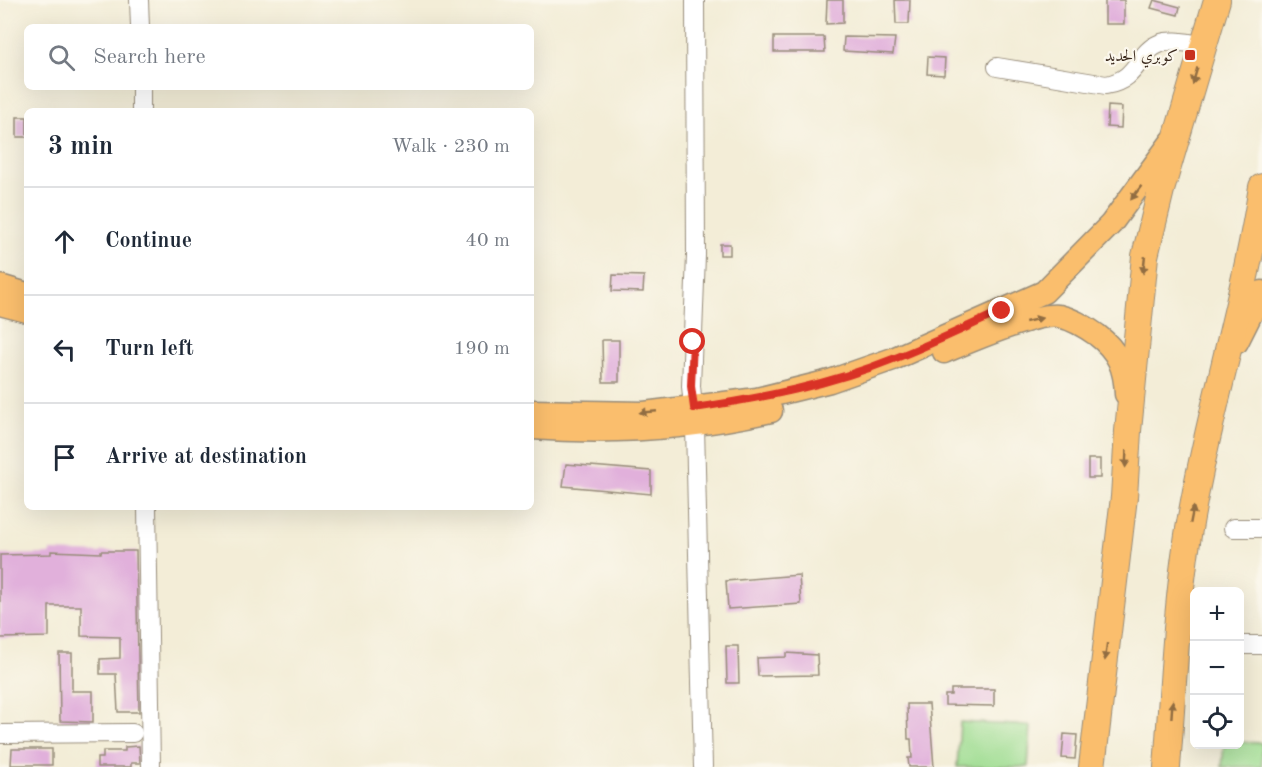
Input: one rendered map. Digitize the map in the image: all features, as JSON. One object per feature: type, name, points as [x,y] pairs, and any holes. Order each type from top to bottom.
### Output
[{"type":"highway","points":[[1092,767],[1124,498],[1128,431],[1145,256],[1217,0]]},
{"type":"highway","points":[[1167,767],[1188,537],[1210,417],[1246,280],[1262,187]]},
{"type":"main road","points":[[534,428],[643,431],[830,381],[893,359],[1044,292],[1117,216],[1148,176],[1180,127]]},
{"type":"main road","points":[[0,286],[24,293]]},
{"type":"main road","points":[[1210,417],[1239,336],[1262,292]]},
{"type":"main road","points":[[0,304],[24,310]]},
{"type":"main road","points":[[534,411],[644,413],[694,417],[759,414],[834,394],[896,373],[1031,320],[1058,316],[1091,330],[1118,354],[1125,377],[1128,431]]},
{"type":"street","points":[[139,0],[140,24]]},
{"type":"street","points":[[695,0],[696,255],[691,386],[694,417],[703,767]]},
{"type":"street","points":[[996,67],[1106,85],[1123,82],[1149,51],[1162,42],[1204,45]]},
{"type":"street","points":[[141,90],[141,108]]},
{"type":"street","points":[[147,510],[141,733],[151,767]]},
{"type":"street","points":[[1233,528],[1262,528]]},
{"type":"street","points":[[1244,645],[1262,645]]},
{"type":"street","points":[[0,734],[141,733]]},
{"type":"green space","points":[[960,722],[1031,726],[1028,767],[957,767]]},
{"type":"green space","points":[[1244,742],[1262,743],[1262,767],[1222,767],[1224,749],[1244,749]]},
{"type":"building","points":[[827,0],[843,0],[843,23],[826,24]]},
{"type":"building","points":[[895,0],[910,0],[909,24],[896,24]]},
{"type":"building","points":[[1105,0],[1124,0],[1124,24],[1105,24]]},
{"type":"building","points":[[1154,0],[1180,7],[1178,15],[1151,8]]},
{"type":"building","points":[[774,37],[824,37],[825,52],[774,52]]},
{"type":"building","points":[[844,37],[895,38],[893,54],[843,51]]},
{"type":"building","points":[[928,57],[945,58],[944,75],[927,74]]},
{"type":"building","points":[[1108,106],[1122,107],[1121,128],[1107,127]]},
{"type":"building","points":[[17,117],[24,117],[24,137],[17,137]]},
{"type":"building","points":[[720,244],[730,244],[730,255],[720,255]]},
{"type":"building","points":[[613,275],[644,276],[643,292],[612,291]]},
{"type":"building","points":[[602,340],[619,340],[619,382],[603,382]]},
{"type":"building","points":[[1088,459],[1100,459],[1100,478],[1088,478]]},
{"type":"building","points":[[566,464],[651,471],[651,494],[563,486]]},
{"type":"building","points":[[51,551],[101,553],[101,551],[136,551],[139,712],[118,712],[116,674],[100,674],[100,659],[120,658],[120,637],[81,636],[81,606],[49,606],[49,637],[0,638],[0,555],[51,554]]},
{"type":"building","points":[[799,575],[801,604],[728,609],[726,581]]},
{"type":"building","points":[[726,646],[738,646],[739,683],[727,683]]},
{"type":"building","points":[[59,653],[72,653],[72,691],[93,691],[93,722],[60,721]]},
{"type":"building","points":[[786,653],[817,655],[818,675],[758,676],[757,658],[786,657]]},
{"type":"building","points":[[951,689],[994,689],[994,706],[945,705],[945,695],[951,695]]},
{"type":"building","points":[[907,704],[929,704],[934,767],[909,767],[908,758],[912,758],[911,739],[908,739]]},
{"type":"building","points":[[1064,734],[1077,735],[1075,759],[1062,758]]},
{"type":"building","points":[[139,746],[140,763],[131,763],[131,767],[97,767],[97,758],[103,758],[103,751],[125,751],[125,747]]},
{"type":"building","points":[[12,749],[52,749],[52,765],[11,765]]},
{"type":"place","name":"كوبري الحديد","points":[[1190,55]]},
{"type":"route","points":[[693,342],[691,386],[694,408],[757,399],[830,381],[893,359],[1002,311]]}]
